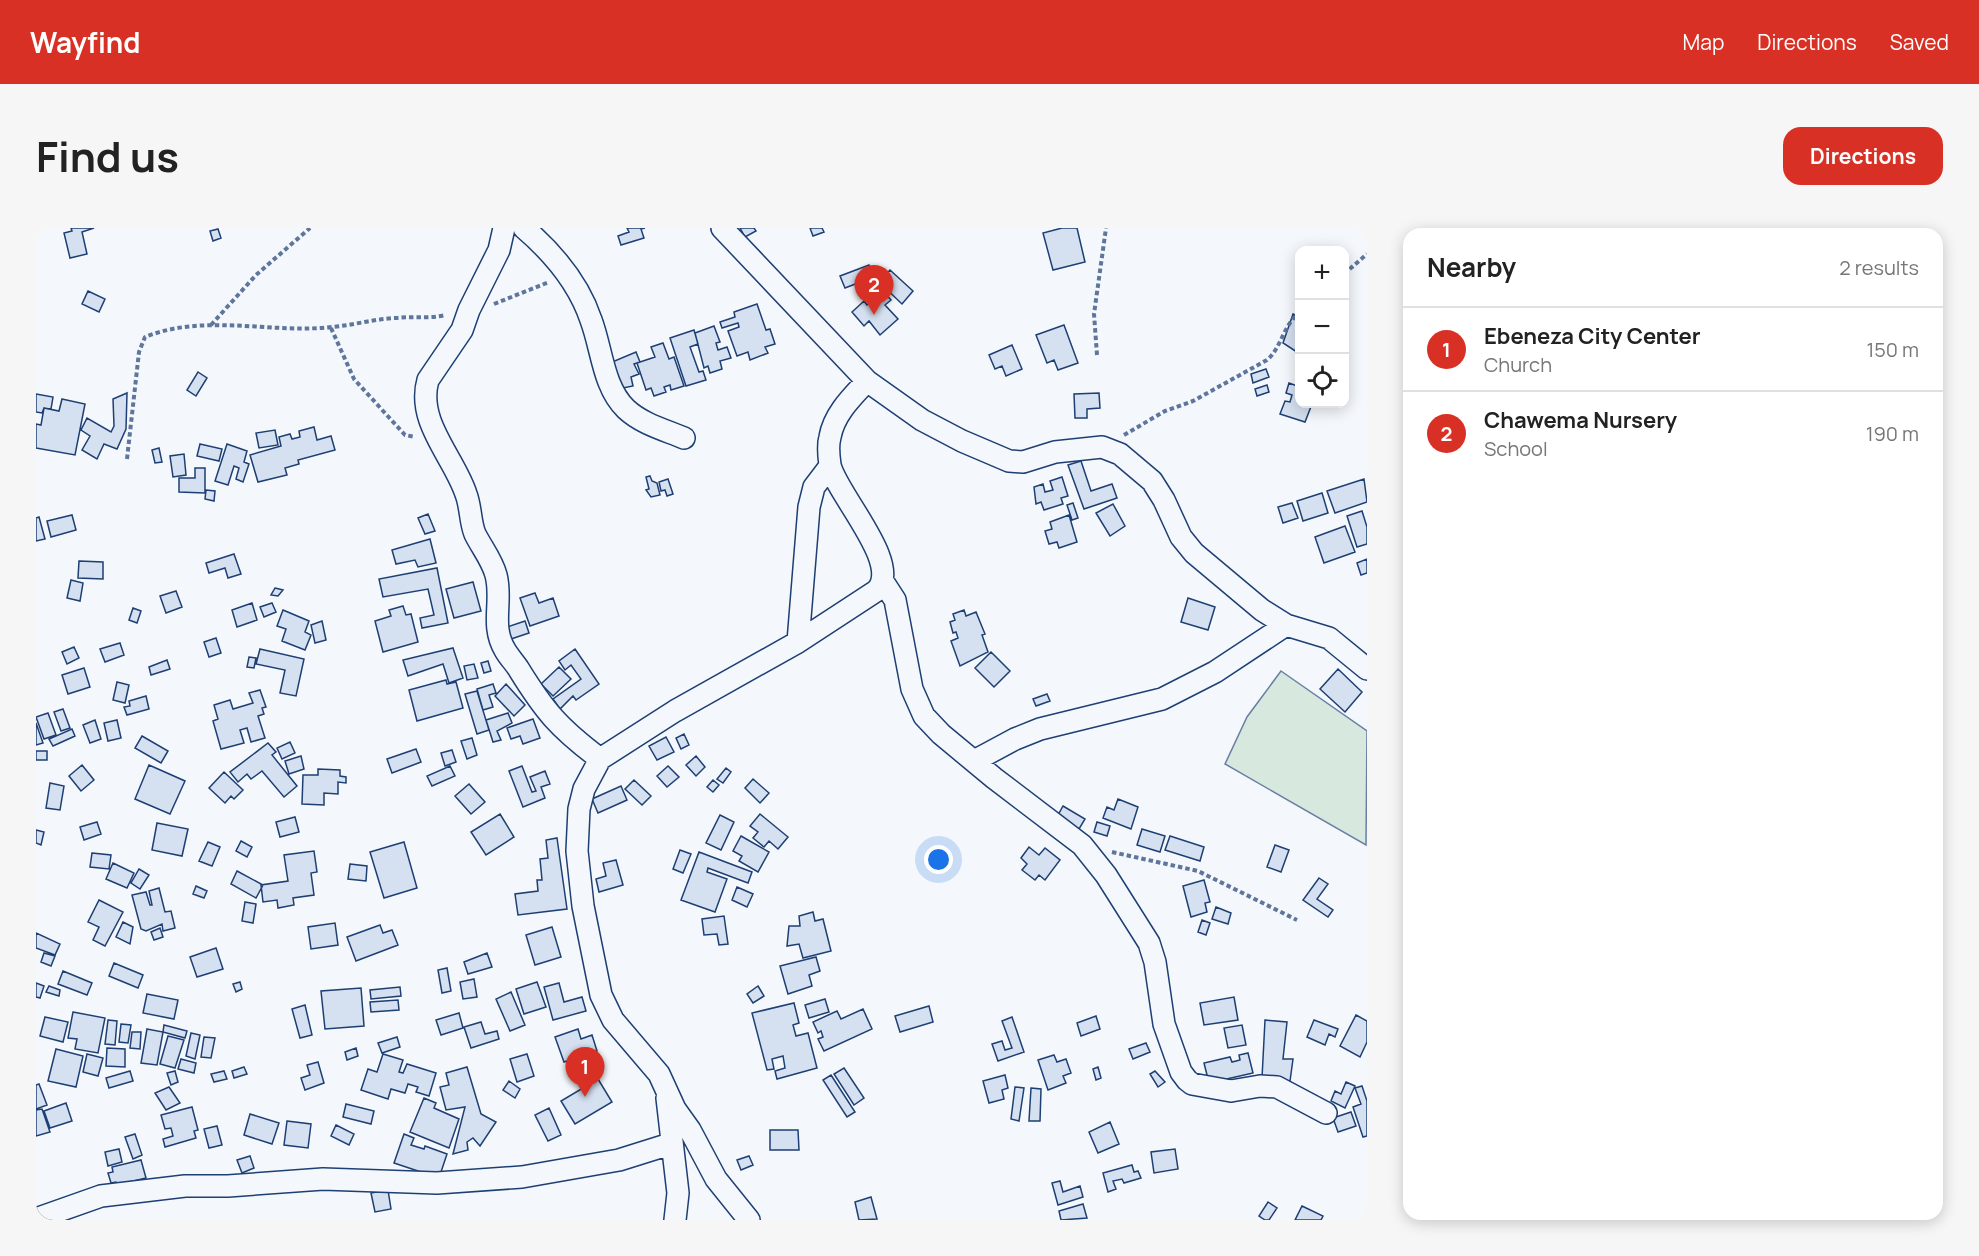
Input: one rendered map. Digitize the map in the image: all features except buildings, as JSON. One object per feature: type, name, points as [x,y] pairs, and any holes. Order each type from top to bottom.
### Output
[{"type":"street","points":[[504,228],[499,250],[469,310],[462,330],[429,380],[426,389],[433,430],[466,494],[474,532],[496,572],[499,590],[495,618],[497,635],[534,697],[562,730],[600,759]]},
{"type":"street","points":[[524,228],[555,256],[591,317],[605,371],[625,408],[654,426],[684,438]]},
{"type":"street","points":[[722,228],[867,381],[922,420],[962,441],[1009,460],[1023,462],[1055,452],[1102,447],[1120,454],[1152,481],[1164,500],[1181,537],[1194,553],[1262,610],[1286,625],[1329,638],[1367,669]]},
{"type":"street","points":[[749,1220],[716,1179],[690,1130],[667,1094],[659,1074],[648,1058],[613,1020],[596,978],[583,906],[577,851],[579,809],[584,789],[600,759],[675,711],[798,642],[876,591],[884,583],[885,575],[877,552],[830,466],[830,437],[841,410],[867,381]]},
{"type":"street","points":[[798,642],[809,507],[814,487],[830,466]]},
{"type":"street","points":[[884,583],[895,600],[915,702],[941,734],[1052,825],[1082,845],[1100,866],[1149,943],[1155,962],[1164,1024],[1181,1072],[1187,1080],[1192,1084],[1231,1090],[1260,1086],[1277,1087],[1326,1113]]},
{"type":"street","points":[[974,761],[1015,739],[1040,729],[1162,699],[1215,672],[1286,625]]},
{"type":"street","points":[[667,1094],[670,1144],[678,1193],[675,1220]]},
{"type":"street","points":[[36,1219],[101,1196],[185,1186],[228,1186],[323,1179],[437,1183],[522,1178],[619,1160],[670,1144]]},
{"type":"path","points":[[211,325],[256,275],[310,228]]},
{"type":"path","points":[[1097,355],[1094,314],[1106,228]]},
{"type":"path","points":[[1349,270],[1367,254]]},
{"type":"path","points":[[127,459],[139,352],[145,337],[162,330],[211,325],[331,327],[375,319],[431,318],[514,298],[565,273]]},
{"type":"path","points":[[1102,447],[1165,411],[1193,401],[1267,360],[1275,352],[1285,329],[1295,317]]},
{"type":"path","points":[[331,327],[354,379],[381,412],[405,435],[415,437],[433,430]]},
{"type":"path","points":[[1082,845],[1198,871],[1297,920]]},
{"type":"shaded area","points":[[1281,671],[1367,731],[1366,845],[1225,764],[1247,717]]},
{"type":"place","name":"Chawema Nursery","points":[[874,315]]},
{"type":"place","name":"Ebeneza City Center","points":[[585,1097]]}]
